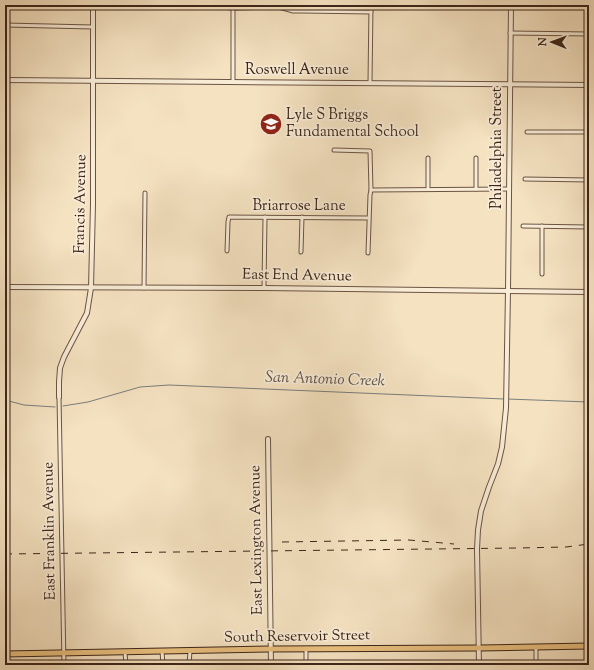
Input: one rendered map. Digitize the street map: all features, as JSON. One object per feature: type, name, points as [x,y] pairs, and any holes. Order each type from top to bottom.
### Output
[{"type":"main road","name":"South Reservoir Street","points":[[5,654],[190,650],[589,646]]},
{"type":"street","name":"Francis Avenue","points":[[59,397],[60,368],[64,357],[87,313],[91,288],[93,204],[93,5]]},
{"type":"street","points":[[370,83],[371,5]]},
{"type":"street","name":"Philadelphia Street","points":[[479,665],[478,530],[481,511],[498,464],[502,447],[506,408],[511,5]]},
{"type":"street","points":[[510,33],[589,34],[588,5]]},
{"type":"street","points":[[207,6],[233,8],[279,7],[293,11],[371,12]]},
{"type":"street","points":[[233,8],[233,82]]},
{"type":"street","points":[[5,26],[93,26]]},
{"type":"street","name":"Roswell Avenue","points":[[5,80],[589,85]]},
{"type":"street","points":[[525,179],[588,180],[589,85]]},
{"type":"street","points":[[527,132],[588,132]]},
{"type":"street","points":[[334,150],[370,151],[371,190],[368,253]]},
{"type":"street","points":[[428,158],[428,189]]},
{"type":"street","points":[[476,158],[476,189]]},
{"type":"street","points":[[371,190],[509,189]]},
{"type":"street","points":[[144,288],[145,193]]},
{"type":"street","name":"Briarrose Lane","points":[[227,251],[229,217],[369,218]]},
{"type":"street","points":[[264,288],[265,217]]},
{"type":"street","points":[[302,217],[302,252]]},
{"type":"street","points":[[523,226],[588,227],[587,275]]},
{"type":"street","points":[[542,226],[542,274]]},
{"type":"street","name":"East End Avenue","points":[[5,287],[264,288],[589,292]]},
{"type":"street","name":"East Franklin Avenue","points":[[59,397],[64,665]]},
{"type":"street","name":"East Lexington Avenue","points":[[268,439],[271,665]]},
{"type":"street","points":[[536,646],[536,665]]},
{"type":"street","points":[[306,649],[306,665]]},
{"type":"street","points":[[189,665],[190,650]]},
{"type":"street","points":[[162,651],[162,665]]},
{"type":"street","points":[[125,652],[126,665]]},
{"type":"waterway","name":"San Antonio Creek","points":[[63,406],[88,402],[140,387],[169,385],[504,399]]},
{"type":"waterway","name":"San Antonio Creek","points":[[507,399],[589,402]]},
{"type":"waterway","name":"San Antonio Creek","points":[[5,400],[24,405],[55,407]]},
{"type":"railway","points":[[282,542],[409,540],[454,544]]},
{"type":"railway","points":[[5,554],[518,548],[566,547],[589,544]]},
{"type":"place","name":"Lyle S Briggs Fundamental School","points":[[271,124]]}]
